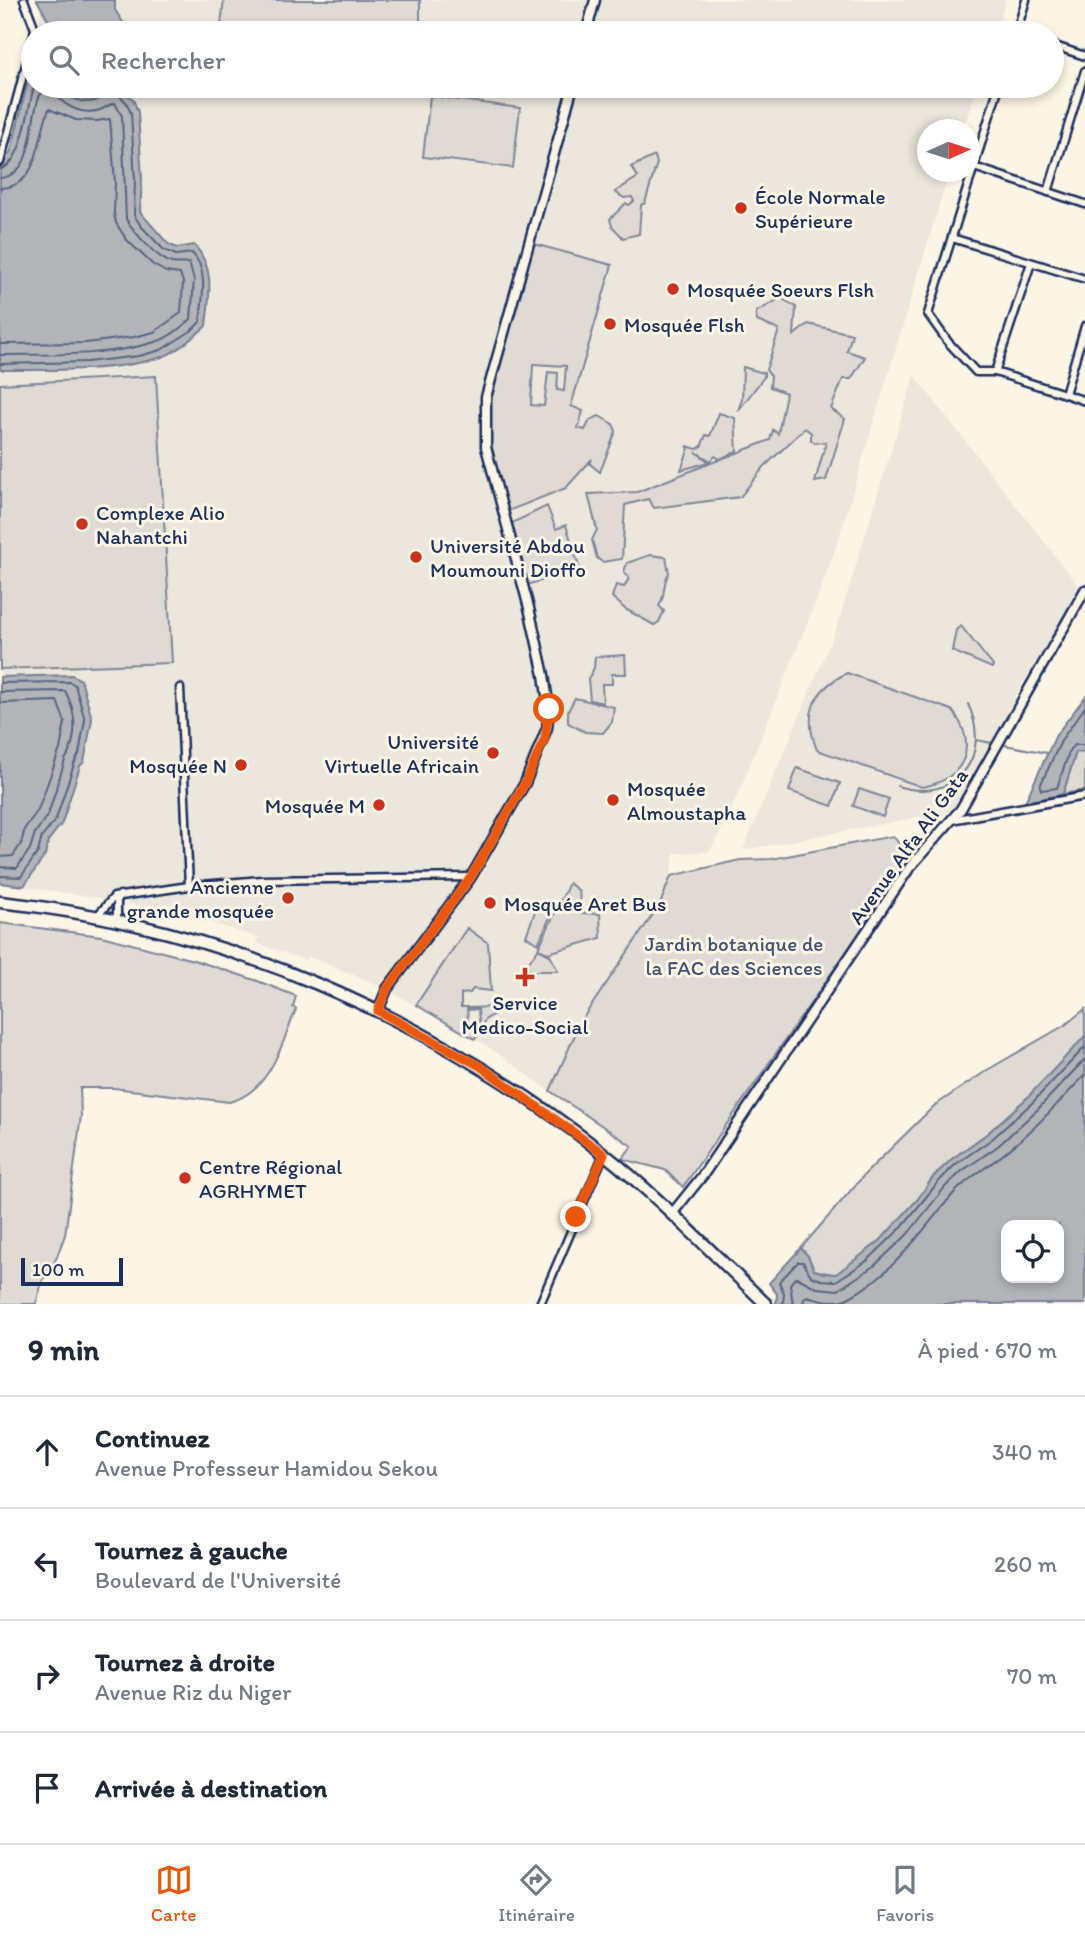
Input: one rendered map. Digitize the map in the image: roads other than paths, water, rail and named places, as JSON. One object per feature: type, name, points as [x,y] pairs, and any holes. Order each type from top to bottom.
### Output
[{"type":"main road","points":[[0,902],[97,916],[158,929],[310,980],[378,1011],[480,1066],[604,1154],[766,1304]]},
{"type":"street","points":[[24,0],[33,21]]},
{"type":"street","points":[[589,21],[595,0]]},
{"type":"street","points":[[1020,21],[1026,0]]},
{"type":"street","points":[[1064,49],[1085,56]]},
{"type":"street","points":[[1048,192],[1085,71]]},
{"type":"street","points":[[0,162],[21,84]]},
{"type":"street","points":[[378,1011],[387,989],[471,877],[525,783],[547,728],[549,709],[544,675],[486,447],[486,397],[570,98]]},
{"type":"street","points":[[980,148],[995,98]]},
{"type":"street","points":[[980,169],[1085,204]]},
{"type":"street","points":[[969,182],[928,314],[976,372],[995,372],[1085,401]]},
{"type":"street","points":[[951,238],[1085,279]]},
{"type":"street","points":[[995,372],[1031,263]]},
{"type":"street","points":[[1065,394],[1085,326]]},
{"type":"street","name":"Avenue Alfa Ali Gata","points":[[671,1215],[703,1175],[910,867],[961,809],[1085,590]]},
{"type":"street","points":[[180,688],[189,886]]},
{"type":"street","points":[[951,820],[1085,796]]},
{"type":"street","points":[[97,916],[114,897],[120,895],[189,886],[262,880],[471,877]]},
{"type":"street","points":[[117,920],[117,901],[120,895]]},
{"type":"street","points":[[540,1304],[604,1154]]},
{"type":"water","points":[[37,0],[115,0],[115,10],[122,21],[48,21]]},
{"type":"water","points":[[24,98],[133,99],[138,112],[142,180],[140,212],[168,244],[177,248],[194,245],[201,254],[206,263],[209,283],[206,326],[168,355],[144,362],[103,368],[0,370],[0,174],[3,162],[11,151]]},
{"type":"water","points":[[72,675],[81,680],[92,719],[84,762],[80,766],[62,823],[48,841],[45,855],[24,886],[0,883],[0,677]]},
{"type":"water","points":[[1085,697],[1085,752],[1076,752],[1063,794],[1025,802],[1056,735]]},
{"type":"water","points":[[1085,1036],[1085,1304],[776,1304],[777,1294],[769,1283],[801,1248],[814,1270],[836,1274],[880,1241],[918,1199],[934,1176],[1027,1098]]},
{"type":"waterway","points":[[897,786],[918,790],[936,788],[952,782],[964,772],[972,758],[976,742],[975,724],[968,704]]},
{"type":"waterway","points":[[976,740],[992,743]]},
{"type":"waterway","points":[[1005,745],[1047,753]]},
{"type":"place","name":"École Normale Supérieure","points":[[741,208]]},
{"type":"place","name":"Mosquée Soeurs Flsh","points":[[673,289]]},
{"type":"place","name":"Mosquée Flsh","points":[[610,324]]},
{"type":"place","name":"Complexe Alio Nahantchi","points":[[82,524]]},
{"type":"place","name":"Université Abdou Moumouni Dioffo","points":[[416,557]]},
{"type":"place","name":"Université Virtuelle Africain","points":[[493,753]]},
{"type":"place","name":"Mosquée N","points":[[241,765]]},
{"type":"place","name":"Mosquée Almoustapha","points":[[613,800]]},
{"type":"place","name":"Mosquée M","points":[[379,805]]},
{"type":"place","name":"Ancienne grande mosquée","points":[[288,898]]},
{"type":"place","name":"Mosquée Aret Bus","points":[[490,903]]},
{"type":"place","name":"Service Medico-Social","points":[[525,977]]},
{"type":"place","name":"Centre Régional AGRHYMET","points":[[185,1178]]},
{"type":"park label","name":"Jardin botanique de la FAC des Sciences","points":[[734,955]]}]
